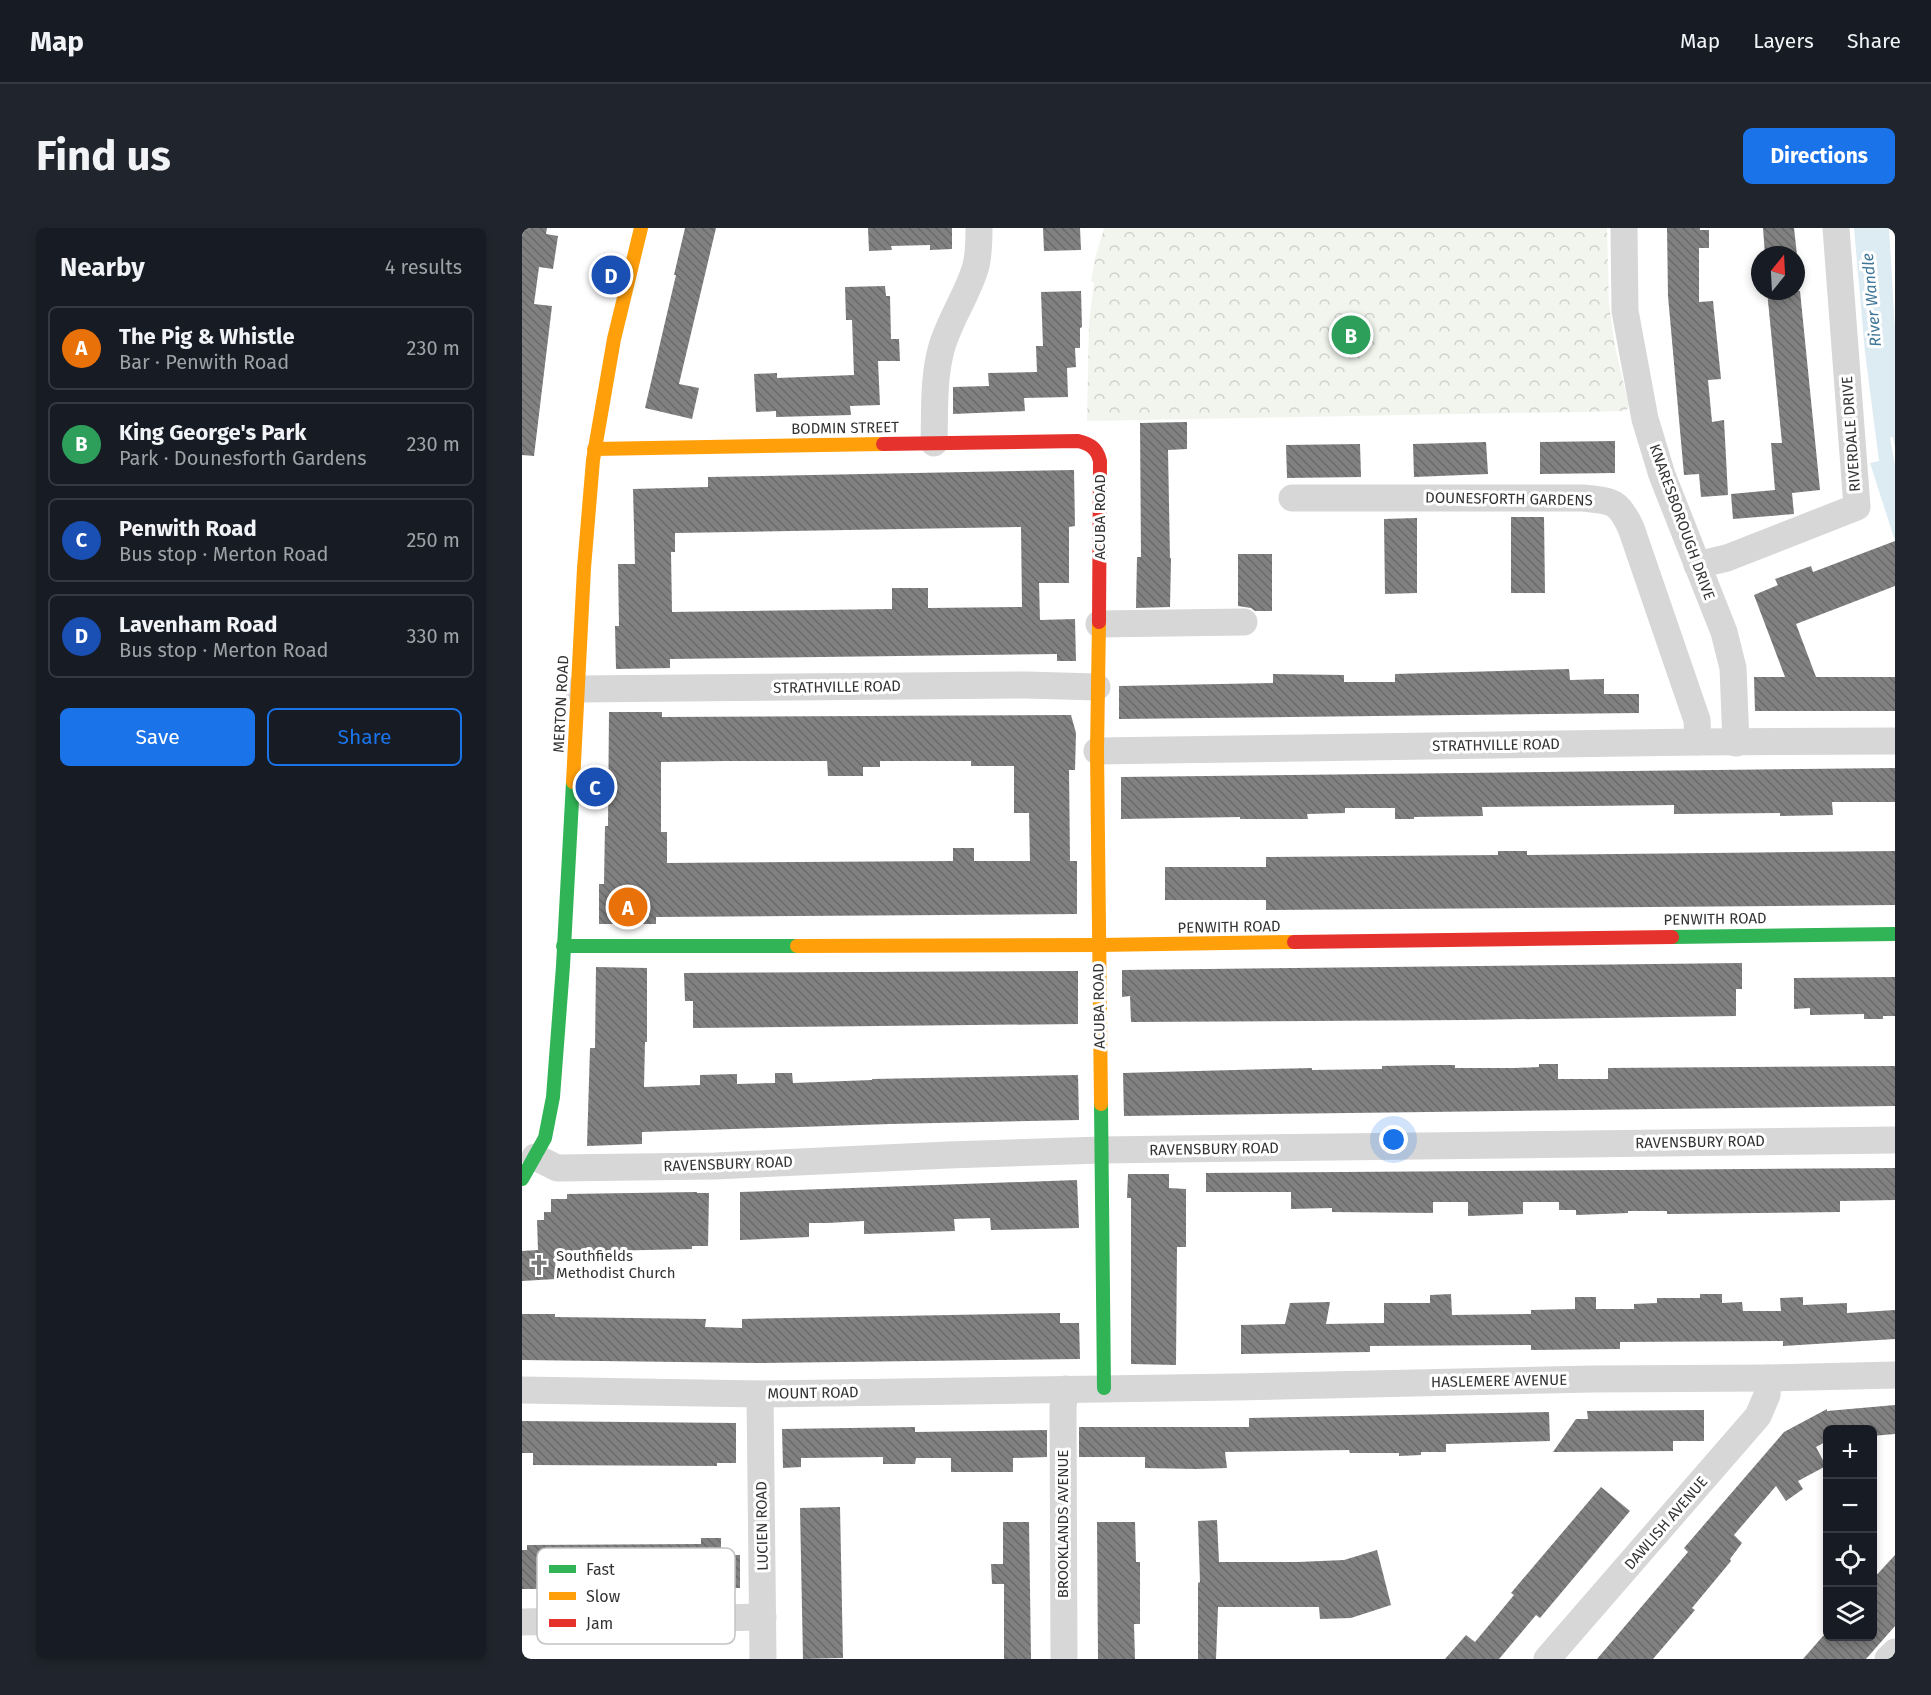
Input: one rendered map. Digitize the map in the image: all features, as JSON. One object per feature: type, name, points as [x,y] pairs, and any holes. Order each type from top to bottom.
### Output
[{"type":"street","name":"MERTON ROAD","points":[[529,1168],[545,1138],[553,1097],[594,449],[614,339],[641,228]]},
{"type":"street","points":[[934,442],[935,382],[941,350],[952,318],[966,294],[976,268],[979,228]]},
{"type":"street","name":"KNARESBOROUGH DRIVE","points":[[1624,228],[1625,311],[1646,419],[1662,475],[1724,632],[1733,668],[1736,743]]},
{"type":"street","name":"RIVERDALE DRIVE","points":[[1697,565],[1727,558],[1857,507],[1836,228]]},
{"type":"street","name":"BODMIN STREET","points":[[594,449],[1078,441],[1095,448]]},
{"type":"street","name":"ACUBA ROAD","points":[[1095,448],[1100,461],[1100,659],[1097,687],[1097,751],[1104,1388]]},
{"type":"street","name":"DOUNESFORTH GARDENS","points":[[1292,498],[1583,498],[1607,500],[1617,505],[1630,528],[1697,720],[1698,742]]},
{"type":"street","points":[[1100,624],[1244,622]]},
{"type":"street","name":"STRATHVILLE ROAD","points":[[578,689],[1026,685],[1097,687]]},
{"type":"street","name":"STRATHVILLE ROAD","points":[[1097,751],[1895,741]]},
{"type":"street","name":"PENWITH ROAD","points":[[563,946],[1099,945],[1895,934]]},
{"type":"street","name":"RAVENSBURY ROAD","points":[[529,1168],[715,1166],[936,1155],[1101,1150],[1895,1140]]},
{"type":"street","name":"HASLEMERE AVENUE","points":[[1104,1388],[1895,1375]]},
{"type":"street","name":"DAWLISH AVENUE","points":[[1547,1659],[1758,1416],[1767,1395],[1768,1378]]},
{"type":"street","name":"MOUNT ROAD","points":[[522,1390],[760,1394],[1104,1388]]},
{"type":"street","name":"BROOKLANDS AVENUE","points":[[1064,1659],[1063,1408],[1065,1389]]},
{"type":"street","name":"LUCIEN ROAD","points":[[760,1394],[763,1659]]},
{"type":"street","points":[[735,1618],[763,1617]]},
{"type":"street","points":[[522,1622],[537,1622]]},
{"type":"street","points":[[1888,1659],[1895,1652]]},
{"type":"green space","points":[[1104,228],[1607,228],[1609,304],[1615,347],[1629,406],[1626,411],[1087,421],[1089,323],[1094,282],[1091,282]]},
{"type":"water","name":"River Wandle","points":[[1854,228],[1889,228],[1895,330],[1895,448],[1893,437],[1890,438],[1895,465],[1895,541],[1870,463],[1879,461],[1865,352]]},
{"type":"building","points":[[522,228],[547,228],[546,234],[558,236],[553,269],[539,267],[534,304],[552,306],[534,456],[522,455]]},
{"type":"building","points":[[685,228],[716,228],[679,384],[699,388],[692,419],[645,408]]},
{"type":"building","points":[[868,228],[952,228],[952,249],[930,250],[930,245],[891,246],[892,250],[869,251]]},
{"type":"building","points":[[1043,228],[1080,228],[1081,250],[1044,251]]},
{"type":"building","points":[[1667,228],[1709,230],[1709,248],[1699,248],[1699,302],[1713,301],[1721,379],[1708,380],[1712,422],[1724,420],[1728,495],[1701,497],[1699,474],[1684,475],[1668,296]]},
{"type":"building","points":[[1763,228],[1794,228],[1796,246],[1764,246]]},
{"type":"building","points":[[885,286],[886,296],[890,296],[891,339],[899,339],[900,361],[878,361],[880,405],[850,406],[851,415],[776,417],[776,411],[756,412],[754,374],[777,373],[777,378],[854,375],[852,320],[846,320],[845,287]]},
{"type":"building","points":[[1081,291],[1080,348],[1075,348],[1076,367],[1067,368],[1068,397],[1024,398],[1025,411],[953,414],[953,387],[989,386],[988,373],[1037,372],[1036,346],[1043,346],[1041,292]]},
{"type":"building","points":[[1768,300],[1801,300],[1820,490],[1792,493],[1794,514],[1733,519],[1731,494],[1775,490],[1771,443],[1782,443]]},
{"type":"building","points":[[1187,422],[1187,449],[1168,450],[1170,607],[1136,608],[1137,557],[1141,557],[1140,423]]},
{"type":"building","points":[[1615,441],[1615,473],[1540,474],[1540,442]]},
{"type":"building","points":[[1486,442],[1488,474],[1414,477],[1413,444]]},
{"type":"building","points":[[1360,444],[1361,477],[1287,478],[1286,445]]},
{"type":"building","points":[[1074,470],[1075,526],[1069,527],[1069,583],[1039,583],[1040,620],[1075,619],[1076,661],[1057,661],[1057,654],[670,659],[670,668],[616,669],[615,626],[619,626],[618,564],[635,564],[633,489],[708,487],[708,477]],"holes":[[[1021,527],[1022,607],[928,608],[928,588],[892,588],[892,609],[672,612],[671,552],[675,552],[675,533]]]},
{"type":"building","points":[[1511,517],[1544,517],[1545,593],[1511,593]]},
{"type":"building","points":[[1417,518],[1417,593],[1385,594],[1384,519]]},
{"type":"building","points":[[1895,541],[1895,586],[1796,624],[1816,677],[1895,677],[1895,711],[1755,711],[1754,677],[1785,677],[1754,595],[1778,585],[1775,579],[1811,566],[1813,572]]},
{"type":"building","points":[[1238,554],[1272,554],[1272,611],[1255,611],[1238,606]]},
{"type":"building","points":[[1569,669],[1570,680],[1604,679],[1604,694],[1639,694],[1639,713],[1119,719],[1119,686],[1273,683],[1273,674],[1344,675],[1344,682],[1395,682],[1395,674]]},
{"type":"building","points":[[609,712],[662,712],[662,717],[1071,715],[1076,733],[1075,770],[1069,770],[1070,861],[1077,861],[1077,914],[656,917],[656,924],[599,924],[599,884],[604,884],[605,826],[608,826]],"holes":[[[827,761],[828,776],[863,776],[863,767],[880,767],[880,761],[971,761],[971,766],[1014,766],[1014,813],[1029,813],[1030,861],[974,861],[974,848],[953,848],[953,861],[667,863],[667,832],[661,832],[661,762]]]},
{"type":"building","points":[[1895,768],[1895,802],[1832,802],[1833,815],[1674,814],[1674,805],[1482,807],[1483,816],[1414,817],[1414,819],[1395,819],[1395,808],[1345,808],[1345,813],[1307,814],[1308,819],[1240,819],[1240,817],[1121,819],[1121,777]]},
{"type":"building","points":[[1498,851],[1527,851],[1527,855],[1895,851],[1895,905],[1266,910],[1266,900],[1165,900],[1165,867],[1266,867],[1266,857],[1498,855]]},
{"type":"building","points":[[1742,963],[1742,989],[1736,989],[1736,1016],[1131,1022],[1130,996],[1122,997],[1122,970]]},
{"type":"building","points":[[596,967],[647,968],[647,1042],[645,1042],[644,1087],[700,1085],[700,1075],[737,1074],[737,1084],[775,1083],[775,1073],[792,1073],[793,1083],[1078,1075],[1079,1120],[642,1132],[642,1144],[587,1146],[590,1048],[595,1048]]},
{"type":"building","points":[[1078,971],[1078,1024],[693,1028],[693,1001],[685,1001],[684,973]]},
{"type":"building","points":[[1895,977],[1895,1016],[1883,1016],[1883,1019],[1864,1019],[1864,1014],[1810,1015],[1810,1008],[1794,1009],[1794,978]]},
{"type":"building","points":[[1539,1064],[1558,1064],[1558,1079],[1608,1079],[1608,1068],[1895,1066],[1895,1106],[1124,1116],[1123,1073],[1312,1068],[1312,1070],[1382,1069],[1382,1066],[1435,1065],[1455,1065],[1455,1068],[1515,1068],[1539,1067]]},
{"type":"building","points":[[1895,1168],[1895,1200],[1840,1201],[1840,1212],[1667,1214],[1667,1211],[1628,1211],[1628,1213],[1576,1215],[1576,1210],[1559,1210],[1559,1202],[1523,1202],[1523,1214],[1468,1216],[1468,1202],[1433,1202],[1433,1213],[1332,1212],[1332,1208],[1291,1209],[1291,1192],[1206,1192],[1206,1173]]},
{"type":"building","points":[[1128,1174],[1169,1174],[1169,1188],[1186,1189],[1186,1247],[1177,1247],[1176,1365],[1131,1364],[1131,1198],[1127,1198]]},
{"type":"building","points":[[1077,1180],[1079,1228],[991,1230],[990,1218],[954,1219],[955,1231],[864,1234],[864,1221],[809,1223],[809,1237],[740,1240],[740,1192]]},
{"type":"building","points":[[709,1193],[708,1246],[692,1246],[692,1249],[555,1252],[556,1279],[522,1281],[522,1251],[538,1250],[537,1220],[544,1220],[544,1212],[551,1212],[551,1199],[567,1199],[567,1194]]},
{"type":"building","points":[[1451,1294],[1452,1315],[1531,1314],[1531,1310],[1575,1309],[1575,1297],[1596,1297],[1596,1309],[1634,1309],[1634,1304],[1657,1303],[1657,1298],[1700,1298],[1700,1294],[1722,1294],[1722,1303],[1742,1302],[1743,1311],[1781,1311],[1780,1298],[1803,1297],[1803,1305],[1847,1303],[1847,1313],[1895,1310],[1895,1339],[1783,1346],[1783,1341],[1620,1342],[1620,1349],[1531,1350],[1531,1345],[1370,1346],[1370,1352],[1241,1354],[1241,1325],[1285,1324],[1290,1303],[1330,1302],[1326,1324],[1384,1323],[1384,1303],[1430,1303],[1430,1295]]},
{"type":"building","points":[[1060,1313],[1060,1323],[1079,1323],[1080,1359],[757,1363],[522,1360],[522,1314],[555,1314],[555,1317],[706,1319],[705,1327],[742,1328],[742,1319]]},
{"type":"building","points":[[1895,1405],[1895,1434],[1877,1436],[1877,1425],[1823,1425],[1823,1443],[1816,1447],[1823,1460],[1823,1468],[1798,1481],[1803,1489],[1786,1501],[1776,1486],[1734,1535],[1742,1543],[1730,1559],[1731,1561],[1692,1608],[1695,1610],[1653,1659],[1597,1659],[1688,1552],[1684,1548],[1784,1432],[1827,1409],[1827,1411]]},
{"type":"building","points":[[1704,1410],[1704,1441],[1673,1441],[1673,1451],[1553,1452],[1576,1419],[1588,1419],[1587,1411]]},
{"type":"building","points":[[1549,1412],[1550,1441],[1446,1444],[1446,1452],[1421,1452],[1421,1455],[1350,1453],[1349,1450],[1225,1452],[1227,1468],[1196,1469],[1145,1468],[1145,1457],[1079,1457],[1079,1427],[1249,1427],[1249,1418]]},
{"type":"building","points":[[522,1421],[736,1423],[736,1463],[717,1463],[717,1466],[533,1465],[533,1453],[522,1453]]},
{"type":"building","points":[[915,1427],[915,1432],[1047,1430],[1047,1457],[1013,1458],[1013,1472],[951,1472],[951,1458],[916,1458],[915,1464],[883,1464],[883,1457],[801,1458],[801,1467],[783,1468],[782,1429]]},
{"type":"building","points":[[1601,1487],[1630,1511],[1540,1618],[1536,1615],[1499,1659],[1445,1659],[1466,1635],[1475,1642],[1514,1595],[1511,1593]]},
{"type":"building","points":[[840,1507],[843,1658],[803,1659],[800,1508]]},
{"type":"building","points":[[1217,1520],[1219,1562],[1344,1560],[1377,1550],[1391,1605],[1351,1618],[1320,1619],[1319,1607],[1218,1607],[1216,1659],[1198,1659],[1198,1583],[1200,1582],[1198,1521]]},
{"type":"building","points":[[1003,1522],[1029,1522],[1031,1659],[1004,1659],[1004,1584],[992,1584],[991,1564],[1003,1564]]},
{"type":"building","points":[[1097,1522],[1135,1522],[1136,1562],[1140,1562],[1140,1624],[1134,1624],[1135,1659],[1098,1659]]},
{"type":"building","points":[[701,1538],[721,1538],[721,1548],[537,1548],[537,1589],[522,1589],[522,1550],[527,1550],[527,1545],[701,1544]]},
{"type":"building","points":[[735,1555],[740,1555],[740,1588],[735,1588]]},
{"type":"building","points":[[1895,1555],[1895,1626],[1866,1659],[1803,1659],[1823,1636],[1823,1641],[1877,1641],[1877,1575]]},
{"type":"traffic: fast","points":[[522,1179],[545,1138],[553,1097],[573,782]]},
{"type":"traffic: fast","points":[[1672,937],[1895,934]]},
{"type":"traffic: fast","points":[[563,946],[797,946]]},
{"type":"traffic: fast","points":[[1101,1104],[1104,1388]]},
{"type":"traffic: slow","points":[[573,782],[584,568],[593,460],[614,339],[641,228]]},
{"type":"traffic: slow","points":[[594,449],[883,444]]},
{"type":"traffic: slow","points":[[1099,622],[1097,751],[1101,1104]]},
{"type":"traffic: slow","points":[[797,946],[1294,942]]},
{"type":"traffic: jam","points":[[883,444],[1078,441],[1092,447],[1100,461],[1099,622]]},
{"type":"traffic: jam","points":[[1294,942],[1672,937]]},
{"type":"place","name":"Lavenham Road","points":[[611,275]]},
{"type":"place","name":"King George's Park","points":[[1351,335]]},
{"type":"place","name":"Penwith Road","points":[[595,787]]},
{"type":"place","name":"The Pig & Whistle","points":[[628,907]]},
{"type":"place","name":"Southfields Methodist Church","points":[[539,1265]]}]
